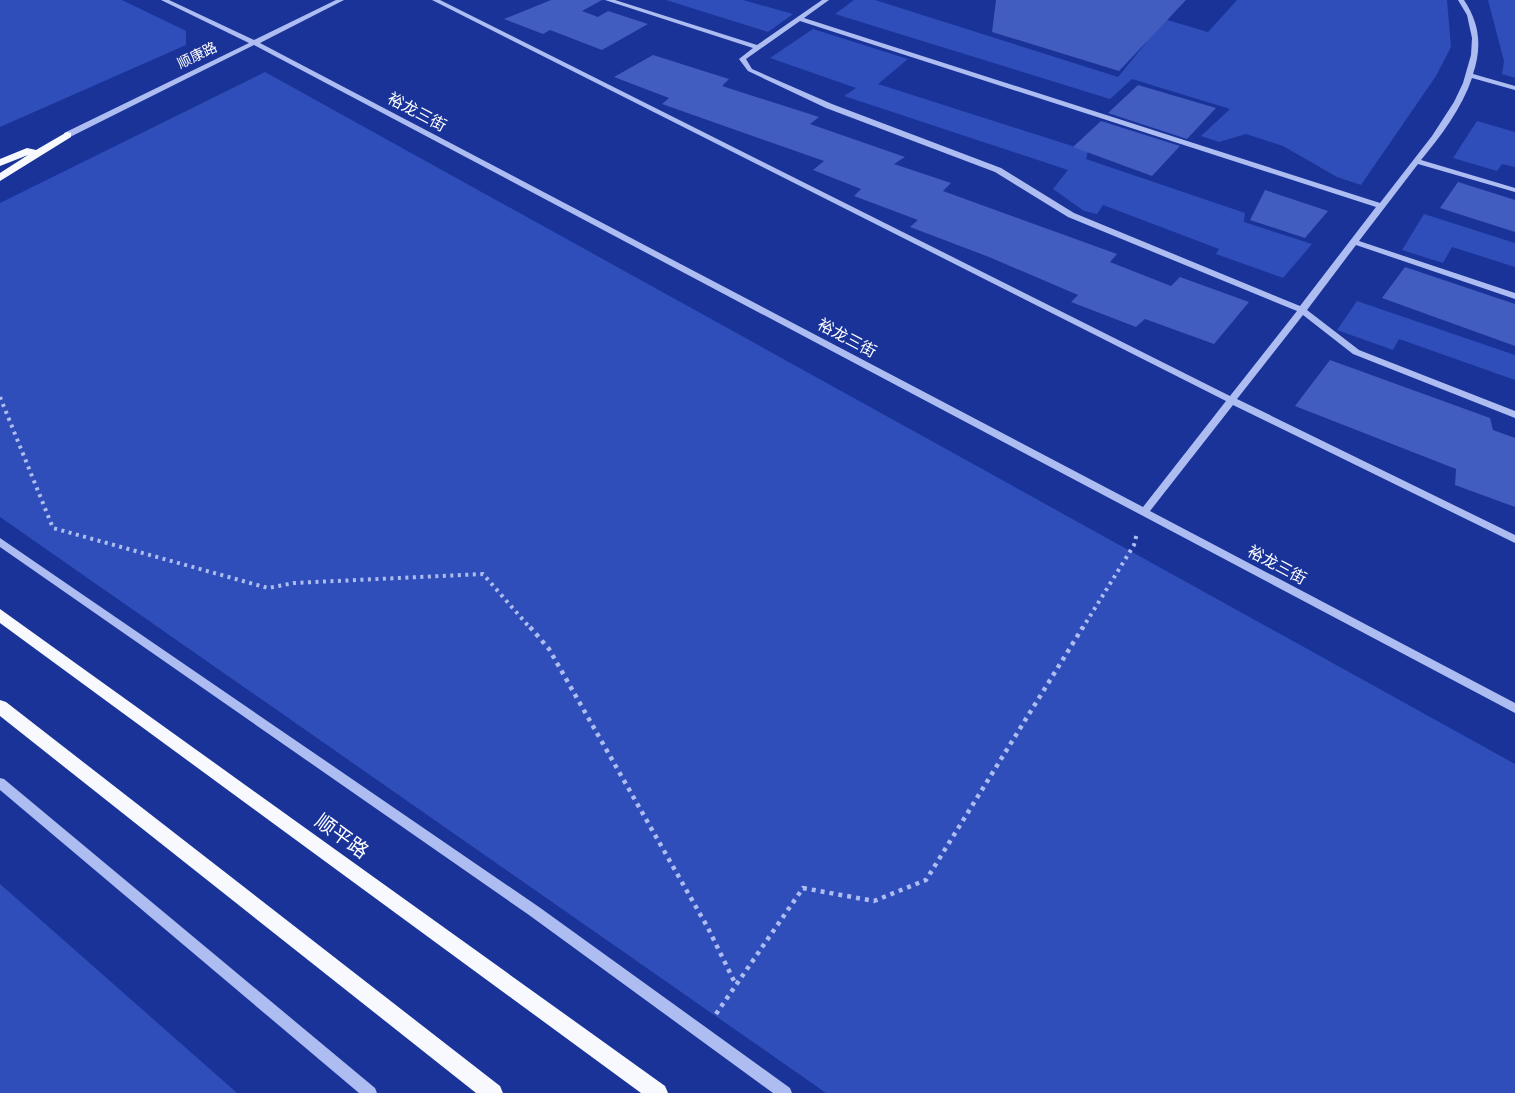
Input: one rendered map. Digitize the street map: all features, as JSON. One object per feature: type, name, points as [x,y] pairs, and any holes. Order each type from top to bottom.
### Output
[{"type":"main road","name":"顺康路","points":[[0,163],[67,135]]},
{"type":"main road","name":"顺康路","points":[[0,178],[67,135]]},
{"type":"main road","name":"顺平路","points":[[0,615],[658,1093]]},
{"type":"main road","points":[[0,707],[494,1093]]},
{"type":"street","name":"裕龙三街","points":[[164,0],[255,43],[1515,708]]},
{"type":"street","name":"顺康路","points":[[67,135],[341,0]]},
{"type":"street","points":[[435,0],[1231,400],[1515,539]]},
{"type":"street","points":[[608,0],[759,48]]},
{"type":"street","points":[[826,0],[742,59],[750,70],[829,106],[998,170],[1071,215],[1302,310],[1356,351],[1515,415]]},
{"type":"street","points":[[1144,512],[1355,242],[1457,104],[1469,75],[1478,39],[1470,12],[1461,0]]},
{"type":"street","points":[[799,19],[1381,206]]},
{"type":"street","points":[[1469,75],[1515,88]]},
{"type":"street","points":[[1415,161],[1515,190]]},
{"type":"street","points":[[1355,242],[1515,296]]},
{"type":"street","points":[[0,542],[534,911],[785,1093]]},
{"type":"street","points":[[0,783],[370,1093]]},
{"type":"path","points":[[0,397],[52,528],[268,588],[294,583],[483,574],[549,649],[708,928],[736,985]]},
{"type":"path","points":[[703,1034],[803,888],[874,901],[926,880],[1134,545],[1144,512]]},
{"type":"shaded area","points":[[0,0],[122,0],[186,31],[186,45],[0,127]]},
{"type":"shaded area","points":[[666,0],[743,0],[793,14],[768,32]]},
{"type":"shaded area","points":[[854,0],[875,0],[1118,77],[1149,39],[1099,0],[1208,32],[1237,0],[1447,0],[1451,47],[1436,76],[1361,185],[1337,177],[1283,146],[1246,134],[1219,142],[1201,136],[1230,109],[1132,79],[1110,99],[835,14]]},
{"type":"shaded area","points":[[1488,0],[1515,0],[1515,78],[1502,74],[1504,61]]},
{"type":"shaded area","points":[[813,29],[908,59],[878,84],[1088,151],[1086,159],[1245,213],[1244,222],[1312,244],[1283,278],[1216,254],[1219,249],[1103,205],[1097,214],[1084,211],[1053,189],[1068,170],[844,96],[856,88],[770,58]]},
{"type":"shaded area","points":[[265,72],[1515,764],[1515,1093],[826,1093],[0,517],[0,203]]},
{"type":"shaded area","points":[[1477,121],[1515,132],[1515,167],[1502,164],[1497,171],[1453,158]]},
{"type":"shaded area","points":[[1424,214],[1515,243],[1515,267],[1452,247],[1443,263],[1402,250]]},
{"type":"shaded area","points":[[1357,301],[1515,355],[1515,380],[1399,339],[1393,350],[1337,330]]},
{"type":"shaded area","points":[[0,884],[237,1093],[0,1093]]},
{"type":"building","points":[[551,0],[602,0],[582,11],[598,17],[608,11],[648,24],[602,50],[550,30],[543,34],[504,19]]},
{"type":"building","points":[[996,0],[1186,0],[1119,71],[992,32]]},
{"type":"building","points":[[653,55],[729,79],[722,86],[819,117],[810,124],[905,157],[894,164],[951,183],[943,191],[1117,254],[1110,262],[1171,286],[1180,277],[1249,302],[1214,344],[1145,319],[1136,327],[1071,302],[1078,295],[989,257],[910,227],[918,220],[854,196],[861,189],[813,170],[824,161],[662,104],[669,98],[614,77]]},
{"type":"building","points":[[1138,85],[1216,108],[1187,139],[1108,113]]},
{"type":"building","points":[[1101,121],[1180,146],[1152,176],[1073,147]]},
{"type":"building","points":[[1458,182],[1515,200],[1515,232],[1440,208]]},
{"type":"building","points":[[1265,190],[1328,211],[1305,238],[1250,220]]},
{"type":"building","points":[[1405,267],[1515,304],[1515,346],[1382,298]]},
{"type":"building","points":[[1330,360],[1490,418],[1493,430],[1515,438],[1515,507],[1455,485],[1456,469],[1295,406]]}]
